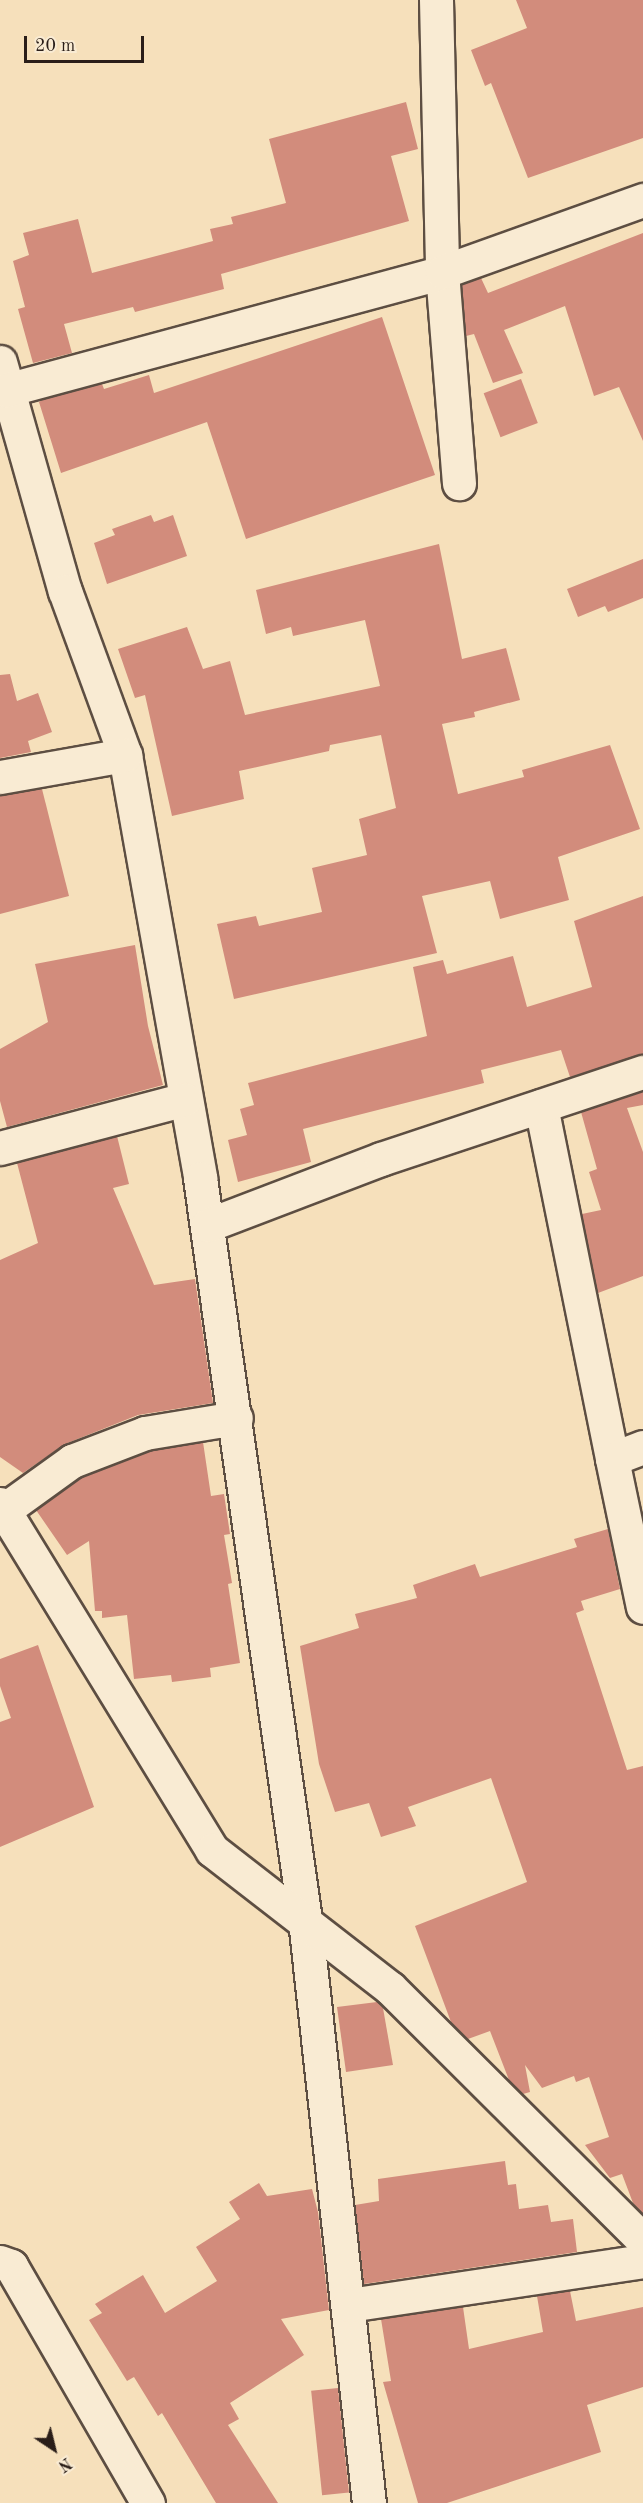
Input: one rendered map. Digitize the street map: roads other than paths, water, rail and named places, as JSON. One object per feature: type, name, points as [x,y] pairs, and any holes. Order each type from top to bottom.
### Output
[{"type":"street","points":[[436,0],[442,272],[459,483]]},
{"type":"street","points":[[369,2503],[349,2305],[304,1920],[208,1225],[124,755],[65,591],[3,376],[442,272],[643,200]]},
{"type":"street","points":[[0,777],[124,755]]},
{"type":"street","points":[[208,1225],[381,1159],[643,1072]]},
{"type":"street","points":[[0,1148],[185,1099]]},
{"type":"street","points":[[541,1106],[643,1607]]},
{"type":"street","points":[[236,1418],[146,1433],[72,1461],[2,1507],[212,1850],[390,1989],[643,2240]]},
{"type":"street","points":[[612,1459],[643,1447]]},
{"type":"street","points":[[349,2305],[643,2261]]},
{"type":"street","points":[[0,2262],[11,2266],[148,2503]]}]
